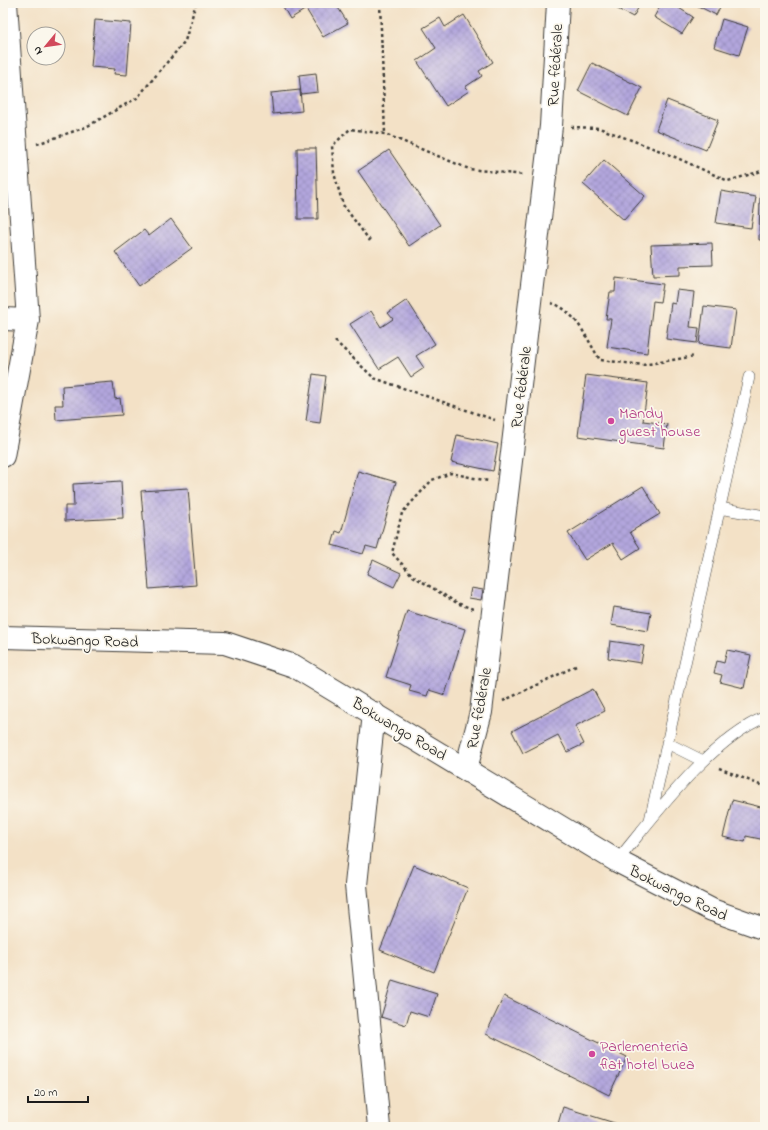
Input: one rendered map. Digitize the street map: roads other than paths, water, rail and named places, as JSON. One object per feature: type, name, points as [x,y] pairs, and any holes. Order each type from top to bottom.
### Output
[{"type":"street","points":[[3,456],[28,320],[6,56],[6,3]]},
{"type":"street","name":"Rue fédérale","points":[[466,769],[481,712],[551,126],[558,3]]},
{"type":"street","points":[[3,320],[28,320]]},
{"type":"street","name":"Bokwango Road","points":[[3,637],[225,643],[294,666],[374,713],[616,861],[712,910],[765,929]]},
{"type":"street","points":[[374,713],[356,885],[379,1127]]},
{"type":"lane","points":[[650,820],[748,377]]},
{"type":"lane","points":[[719,508],[765,516]]},
{"type":"lane","points":[[616,861],[650,820],[703,761],[750,723],[765,716]]},
{"type":"lane","points":[[668,743],[703,761]]},
{"type":"place","name":"Mandy guest house","points":[[611,421]]},
{"type":"place","name":"Parlementeria flat hotel buea","points":[[592,1054]]}]
